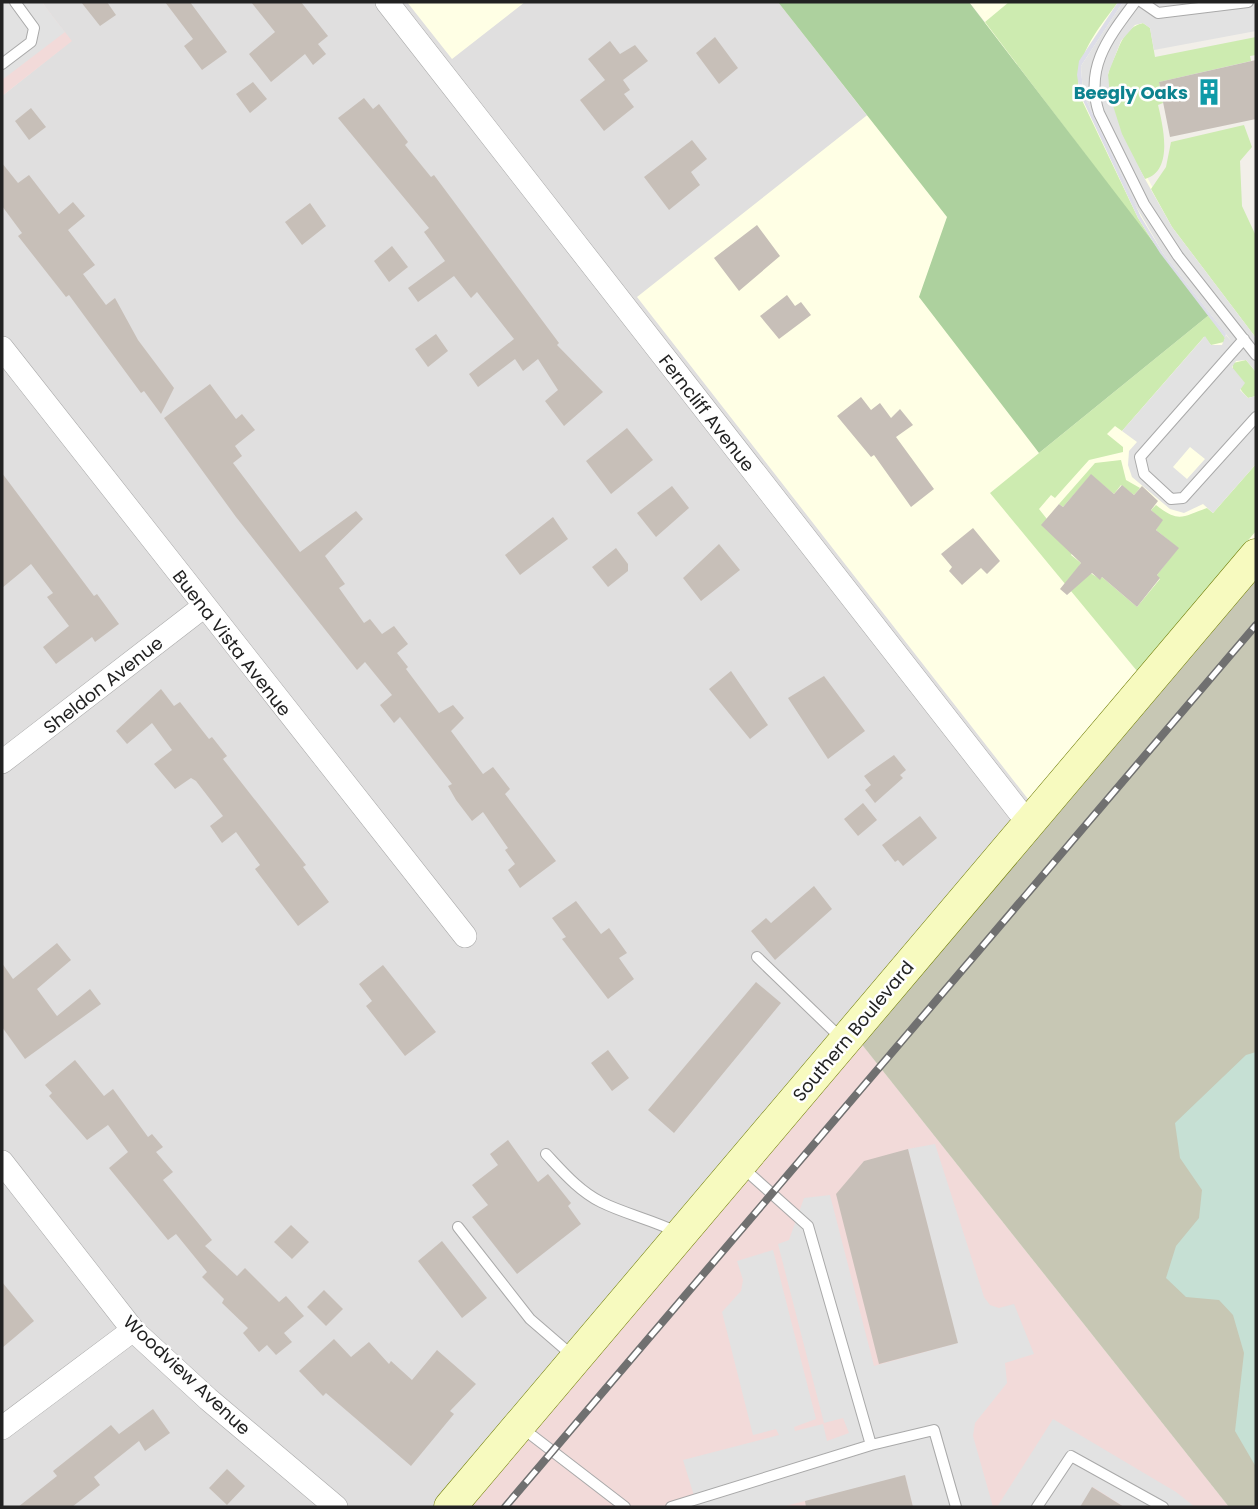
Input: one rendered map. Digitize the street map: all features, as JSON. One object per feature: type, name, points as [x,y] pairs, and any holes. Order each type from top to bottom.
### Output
[{"type":"street","name":"Ferncliff Avenue","points":[[387,2],[1028,824]]},
{"type":"street","name":"Buena Vista Avenue","points":[[2,348],[203,607],[465,936]]},
{"type":"street","name":"Southern Boulevard","points":[[450,1507],[1256,555]]},
{"type":"street","name":"Sheldon Avenue","points":[[2,762],[203,607]]},
{"type":"street","name":"Woodview Avenue","points":[[2,1162],[133,1330],[208,1399],[336,1507]]},
{"type":"street","points":[[2,1428],[133,1330]]},
{"type":"lane","points":[[2,64],[31,41],[34,28],[15,2]]},
{"type":"lane","points":[[1135,2],[1104,44],[1095,63],[1094,97],[1144,204],[1178,256],[1256,355]]},
{"type":"lane","points":[[1142,2],[1158,13],[1248,2]]},
{"type":"lane","points":[[1244,339],[1140,457],[1143,474],[1171,499],[1183,498],[1256,417]]},
{"type":"lane","points":[[757,957],[844,1041]]},
{"type":"lane","points":[[546,1154],[576,1186],[602,1203],[650,1218],[681,1234]]},
{"type":"lane","points":[[739,1165],[808,1226],[871,1445]]},
{"type":"lane","points":[[458,1227],[530,1319],[576,1359]]},
{"type":"lane","points":[[519,1425],[550,1452],[625,1507]]},
{"type":"lane","points":[[671,1507],[871,1445],[934,1430],[956,1507]]},
{"type":"lane","points":[[1037,1507],[1071,1456],[1163,1507]]},
{"type":"shaded area","points":[[2,2],[45,2],[43,4],[72,41],[2,96]]},
{"type":"shaded area","points":[[2,2],[45,2],[43,4],[65,32],[2,80]]},
{"type":"shaded area","points":[[407,2],[525,2],[452,59]]},
{"type":"shaded area","points":[[778,2],[947,218],[1148,684],[450,1507],[2,1507],[2,96],[71,41],[43,4]]},
{"type":"shaded area","points":[[969,2],[1149,2],[1123,133],[1173,225],[1256,328],[1256,555],[1136,672],[1028,799],[637,297],[985,22]]},
{"type":"shaded area","points":[[1118,2],[1123,2],[1081,66],[1083,93],[1141,217],[1163,253],[1226,334],[1225,338],[1160,253],[1138,218],[1080,94],[1077,75],[1079,61]]},
{"type":"shaded area","points":[[1123,2],[1256,2],[1256,31],[1154,50],[1150,28],[1143,23],[1135,25],[1121,41],[1108,74],[1110,96],[1122,134],[1145,179],[1172,227],[1256,338],[1256,372],[1246,360],[1236,361],[1232,367],[1245,383],[1240,390],[1248,398],[1256,396],[1256,464],[1213,513],[1203,504],[1184,513],[1170,509],[1132,477],[1128,465],[1129,451],[1137,442],[1122,431],[1205,336],[1211,345],[1222,345],[1226,335],[1232,342],[1163,253],[1134,203],[1083,93],[1081,66]],"holes":[[[1190,447],[1205,459],[1187,479],[1173,467]]]},
{"type":"shaded area","points":[[1256,555],[1256,1507],[1229,1507],[852,1032]]},
{"type":"shaded area","points":[[852,1032],[1229,1507],[450,1507]]},
{"type":"shaded area","points":[[1256,1052],[1256,1467],[1235,1431],[1244,1353],[1233,1315],[1219,1300],[1186,1297],[1166,1278],[1176,1246],[1199,1218],[1202,1190],[1180,1158],[1175,1123],[1246,1055]]},
{"type":"shaded area","points":[[935,1144],[984,1297],[990,1305],[999,1308],[1014,1304],[1034,1354],[1005,1363],[1007,1383],[975,1423],[973,1436],[993,1507],[913,1507],[905,1476],[781,1507],[671,1507],[695,1499],[683,1460],[779,1435],[776,1429],[753,1435],[722,1312],[741,1291],[743,1280],[737,1261],[773,1250],[816,1419],[794,1427],[795,1431],[823,1424],[827,1441],[849,1433],[843,1418],[824,1423],[778,1244],[789,1240],[804,1198],[830,1195],[874,1366],[957,1343],[908,1149]]},
{"type":"shaded area","points":[[1053,1419],[1176,1492],[1195,1507],[1124,1507],[1093,1487],[1080,1507],[997,1507]]},
{"type":"green space","points":[[778,2],[969,2],[1209,315],[1039,453],[919,297],[947,217]]},
{"type":"green space","points":[[1009,2],[1118,2],[1095,34],[1084,56],[1078,80],[1079,94],[1138,218],[1160,253],[985,22]]},
{"type":"green space","points":[[1143,23],[1150,28],[1155,57],[1256,37],[1256,55],[1250,56],[1251,61],[1159,82],[1163,103],[1158,105],[1164,136],[1163,158],[1154,174],[1145,179],[1119,129],[1108,89],[1109,72],[1122,40],[1130,29]]},
{"type":"green space","points":[[1244,125],[1252,147],[1240,161],[1242,206],[1256,236],[1256,338],[1172,227],[1151,189],[1166,167],[1171,142]]},
{"type":"green space","points":[[1209,315],[1225,338],[1224,342],[1211,345],[1204,337],[1122,431],[1115,426],[1107,434],[1123,447],[1123,452],[1089,460],[1055,498],[1051,495],[1039,509],[1073,552],[1071,555],[1081,563],[1079,566],[1100,579],[1102,577],[1137,607],[1160,579],[1157,575],[1178,548],[1156,530],[1162,520],[1151,510],[1156,505],[1181,517],[1207,508],[1213,513],[1256,464],[1256,531],[1137,671],[990,493]]},
{"type":"green space","points":[[1246,360],[1256,372],[1256,396],[1248,398],[1233,373],[1233,363]]},
{"type":"green space","points":[[1121,460],[1126,480],[1140,488],[1134,495],[1121,485],[1114,494],[1091,475],[1063,507],[1059,504],[1095,463]]},
{"type":"building","points":[[81,2],[107,2],[116,15],[100,26]]},
{"type":"building","points":[[165,2],[190,2],[227,52],[202,70],[184,46],[193,39]]},
{"type":"building","points":[[251,2],[301,2],[328,36],[318,44],[326,54],[313,65],[305,54],[271,82],[249,54],[275,32]]},
{"type":"building","points":[[715,37],[738,68],[719,84],[696,53]]},
{"type":"building","points":[[610,41],[620,54],[635,45],[648,61],[623,80],[630,90],[624,94],[634,107],[604,131],[580,100],[605,80],[588,59]]},
{"type":"building","name":"Beegly Oaks","points":[[1256,60],[1256,119],[1170,137],[1159,82]]},
{"type":"building","points":[[253,82],[267,99],[250,113],[236,94]]},
{"type":"building","points":[[364,98],[373,109],[379,104],[408,142],[405,145],[431,177],[434,175],[559,343],[557,345],[603,392],[564,426],[545,401],[558,390],[538,359],[523,371],[515,359],[478,387],[469,374],[514,339],[477,292],[471,298],[454,276],[418,302],[408,288],[445,261],[424,232],[429,228],[338,118]]},
{"type":"building","points":[[31,108],[46,127],[29,140],[15,121]]},
{"type":"building","points":[[692,140],[707,159],[691,172],[700,185],[669,210],[644,177]]},
{"type":"building","points":[[2,163],[18,183],[29,175],[59,214],[73,202],[85,216],[68,230],[95,265],[83,274],[106,305],[115,298],[138,340],[174,388],[161,414],[144,391],[141,393],[69,295],[66,297],[18,236],[22,233],[2,206]]},
{"type":"building","points":[[310,203],[326,226],[302,245],[285,222]]},
{"type":"building","points":[[757,225],[780,256],[739,291],[714,258]]},
{"type":"building","points":[[392,246],[408,267],[389,282],[374,261]]},
{"type":"building","points":[[787,295],[795,306],[801,302],[811,315],[779,339],[760,316]]},
{"type":"building","points":[[436,334],[448,351],[428,367],[415,349]]},
{"type":"building","points":[[210,384],[236,419],[242,414],[255,430],[235,446],[242,456],[233,463],[300,552],[356,511],[363,519],[325,556],[345,584],[339,588],[364,623],[370,619],[382,634],[394,626],[408,644],[397,653],[408,667],[406,669],[439,713],[453,705],[464,718],[451,731],[483,774],[493,767],[510,789],[505,794],[556,861],[520,888],[508,870],[515,864],[505,850],[508,848],[483,812],[472,821],[448,786],[452,784],[400,717],[394,723],[380,705],[392,695],[365,662],[357,670],[236,517],[164,418]]},
{"type":"building","points":[[861,397],[871,410],[880,403],[891,418],[900,409],[913,425],[896,437],[934,489],[911,507],[874,455],[871,457],[837,416]]},
{"type":"building","points":[[627,428],[653,460],[611,494],[586,461]]},
{"type":"building","points":[[2,473],[94,596],[97,594],[119,624],[95,642],[92,637],[56,664],[43,647],[69,626],[47,597],[53,593],[31,564],[2,588]]},
{"type":"building","points":[[1091,474],[1114,494],[1122,485],[1134,495],[1142,486],[1158,501],[1151,510],[1163,520],[1156,530],[1179,548],[1157,575],[1160,578],[1137,607],[1102,577],[1100,580],[1092,573],[1067,595],[1060,589],[1081,563],[1041,525],[1059,504],[1063,507]]},
{"type":"building","points":[[672,486],[689,508],[656,537],[637,513]]},
{"type":"building","points":[[553,517],[568,539],[520,575],[505,555]]},
{"type":"building","points":[[973,528],[1000,561],[987,574],[981,568],[962,585],[949,571],[952,567],[941,554]]},
{"type":"building","points":[[719,544],[740,570],[701,601],[683,578]]},
{"type":"building","points":[[616,548],[628,564],[628,571],[608,587],[592,567]]},
{"type":"building","points":[[731,671],[768,725],[750,739],[709,689]]},
{"type":"building","points":[[824,676],[865,731],[828,759],[788,698]]},
{"type":"building","points":[[161,689],[174,706],[180,702],[209,739],[212,737],[227,756],[223,759],[306,865],[303,867],[329,902],[298,926],[255,869],[260,865],[236,832],[222,843],[210,826],[223,816],[196,781],[191,778],[175,789],[154,764],[172,750],[152,723],[127,744],[116,731]]},
{"type":"building","points":[[894,755],[906,770],[900,775],[903,778],[875,803],[865,790],[871,785],[864,776]]},
{"type":"building","points":[[863,803],[877,820],[858,836],[844,819]]},
{"type":"building","points":[[920,816],[937,838],[903,866],[898,860],[895,862],[882,845]]},
{"type":"building","points":[[814,886],[832,909],[775,960],[751,931],[766,918],[771,923]]},
{"type":"building","points":[[576,901],[601,934],[609,928],[627,953],[619,958],[634,979],[608,999],[562,939],[566,937],[552,918]]},
{"type":"building","points":[[57,943],[71,960],[37,989],[57,1016],[90,989],[101,1004],[25,1059],[2,1027],[2,963],[13,979]]},
{"type":"building","points":[[383,965],[436,1032],[405,1056],[366,1006],[372,1001],[359,984]]},
{"type":"building","points":[[756,982],[781,1003],[674,1133],[648,1110]]},
{"type":"building","points":[[608,1050],[629,1078],[612,1091],[591,1063]]},
{"type":"building","points":[[75,1060],[104,1096],[113,1089],[148,1137],[152,1134],[163,1147],[156,1152],[173,1172],[163,1180],[212,1240],[205,1246],[237,1276],[245,1268],[279,1302],[286,1296],[304,1316],[284,1333],[292,1342],[276,1355],[267,1345],[259,1352],[243,1333],[248,1328],[222,1303],[224,1299],[202,1277],[207,1272],[176,1234],[168,1240],[109,1168],[128,1152],[108,1125],[87,1140],[49,1096],[52,1093],[45,1085]]},
{"type":"building","points":[[508,1140],[538,1182],[548,1174],[571,1203],[568,1206],[581,1224],[517,1274],[472,1217],[488,1205],[472,1185],[498,1165],[490,1154]]},
{"type":"building","points":[[908,1149],[958,1343],[879,1364],[836,1194],[864,1161]]},
{"type":"building","points":[[291,1225],[309,1242],[292,1259],[274,1242]]},
{"type":"building","points":[[442,1241],[487,1298],[462,1318],[418,1261]]},
{"type":"building","points":[[2,1282],[34,1321],[2,1348]]},
{"type":"building","points":[[324,1290],[343,1309],[326,1326],[307,1307]]},
{"type":"building","points":[[334,1339],[351,1357],[369,1342],[389,1364],[391,1361],[412,1380],[437,1350],[476,1384],[450,1411],[454,1414],[411,1466],[326,1393],[323,1396],[299,1371]]},
{"type":"building","points":[[153,1409],[170,1433],[145,1451],[139,1441],[94,1477],[100,1485],[72,1507],[18,1507],[57,1476],[53,1471],[111,1425],[119,1434]]},
{"type":"building","points":[[227,1469],[245,1486],[227,1505],[209,1488]]},
{"type":"building","points":[[905,1475],[913,1507],[806,1507],[805,1501]]},
{"type":"building","points":[[1092,1487],[1124,1507],[1080,1507]]},
{"type":"railway","points":[[505,1507],[1256,625]]},
{"type":"place","name":"Beegly Oaks","points":[[1209,92]]}]
